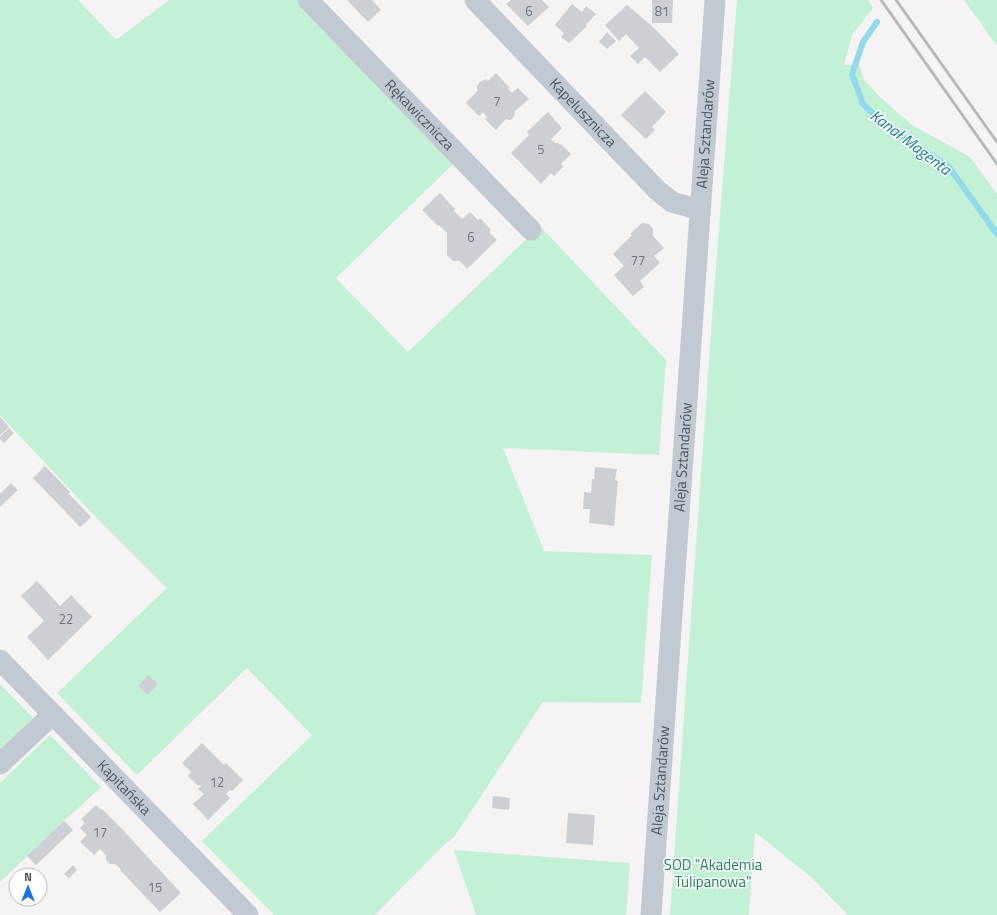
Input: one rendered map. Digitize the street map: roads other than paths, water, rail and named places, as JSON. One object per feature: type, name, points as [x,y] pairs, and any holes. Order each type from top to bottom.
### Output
[{"type":"street","name":"Rękawicznicza","points":[[308,0],[531,230]]},
{"type":"street","name":"Kapelusznicza","points":[[475,0],[657,190],[672,202],[700,210]]},
{"type":"street","name":"Aleja Sztandarów","points":[[651,915],[714,0]]},
{"type":"street","name":"Kapitańska","points":[[0,660],[248,915]]},
{"type":"street","points":[[0,764],[53,714]]},
{"type":"waterway","name":"Kanał Magenta","points":[[877,22],[863,42],[852,74],[863,104],[885,125],[949,167],[997,234]]},
{"type":"railway","points":[[881,0],[997,164]]},
{"type":"railway","points":[[896,0],[997,142]]},
{"type":"park label","name":"SOD \"Akademia Tulipanowa\"","points":[[713,874]]}]
